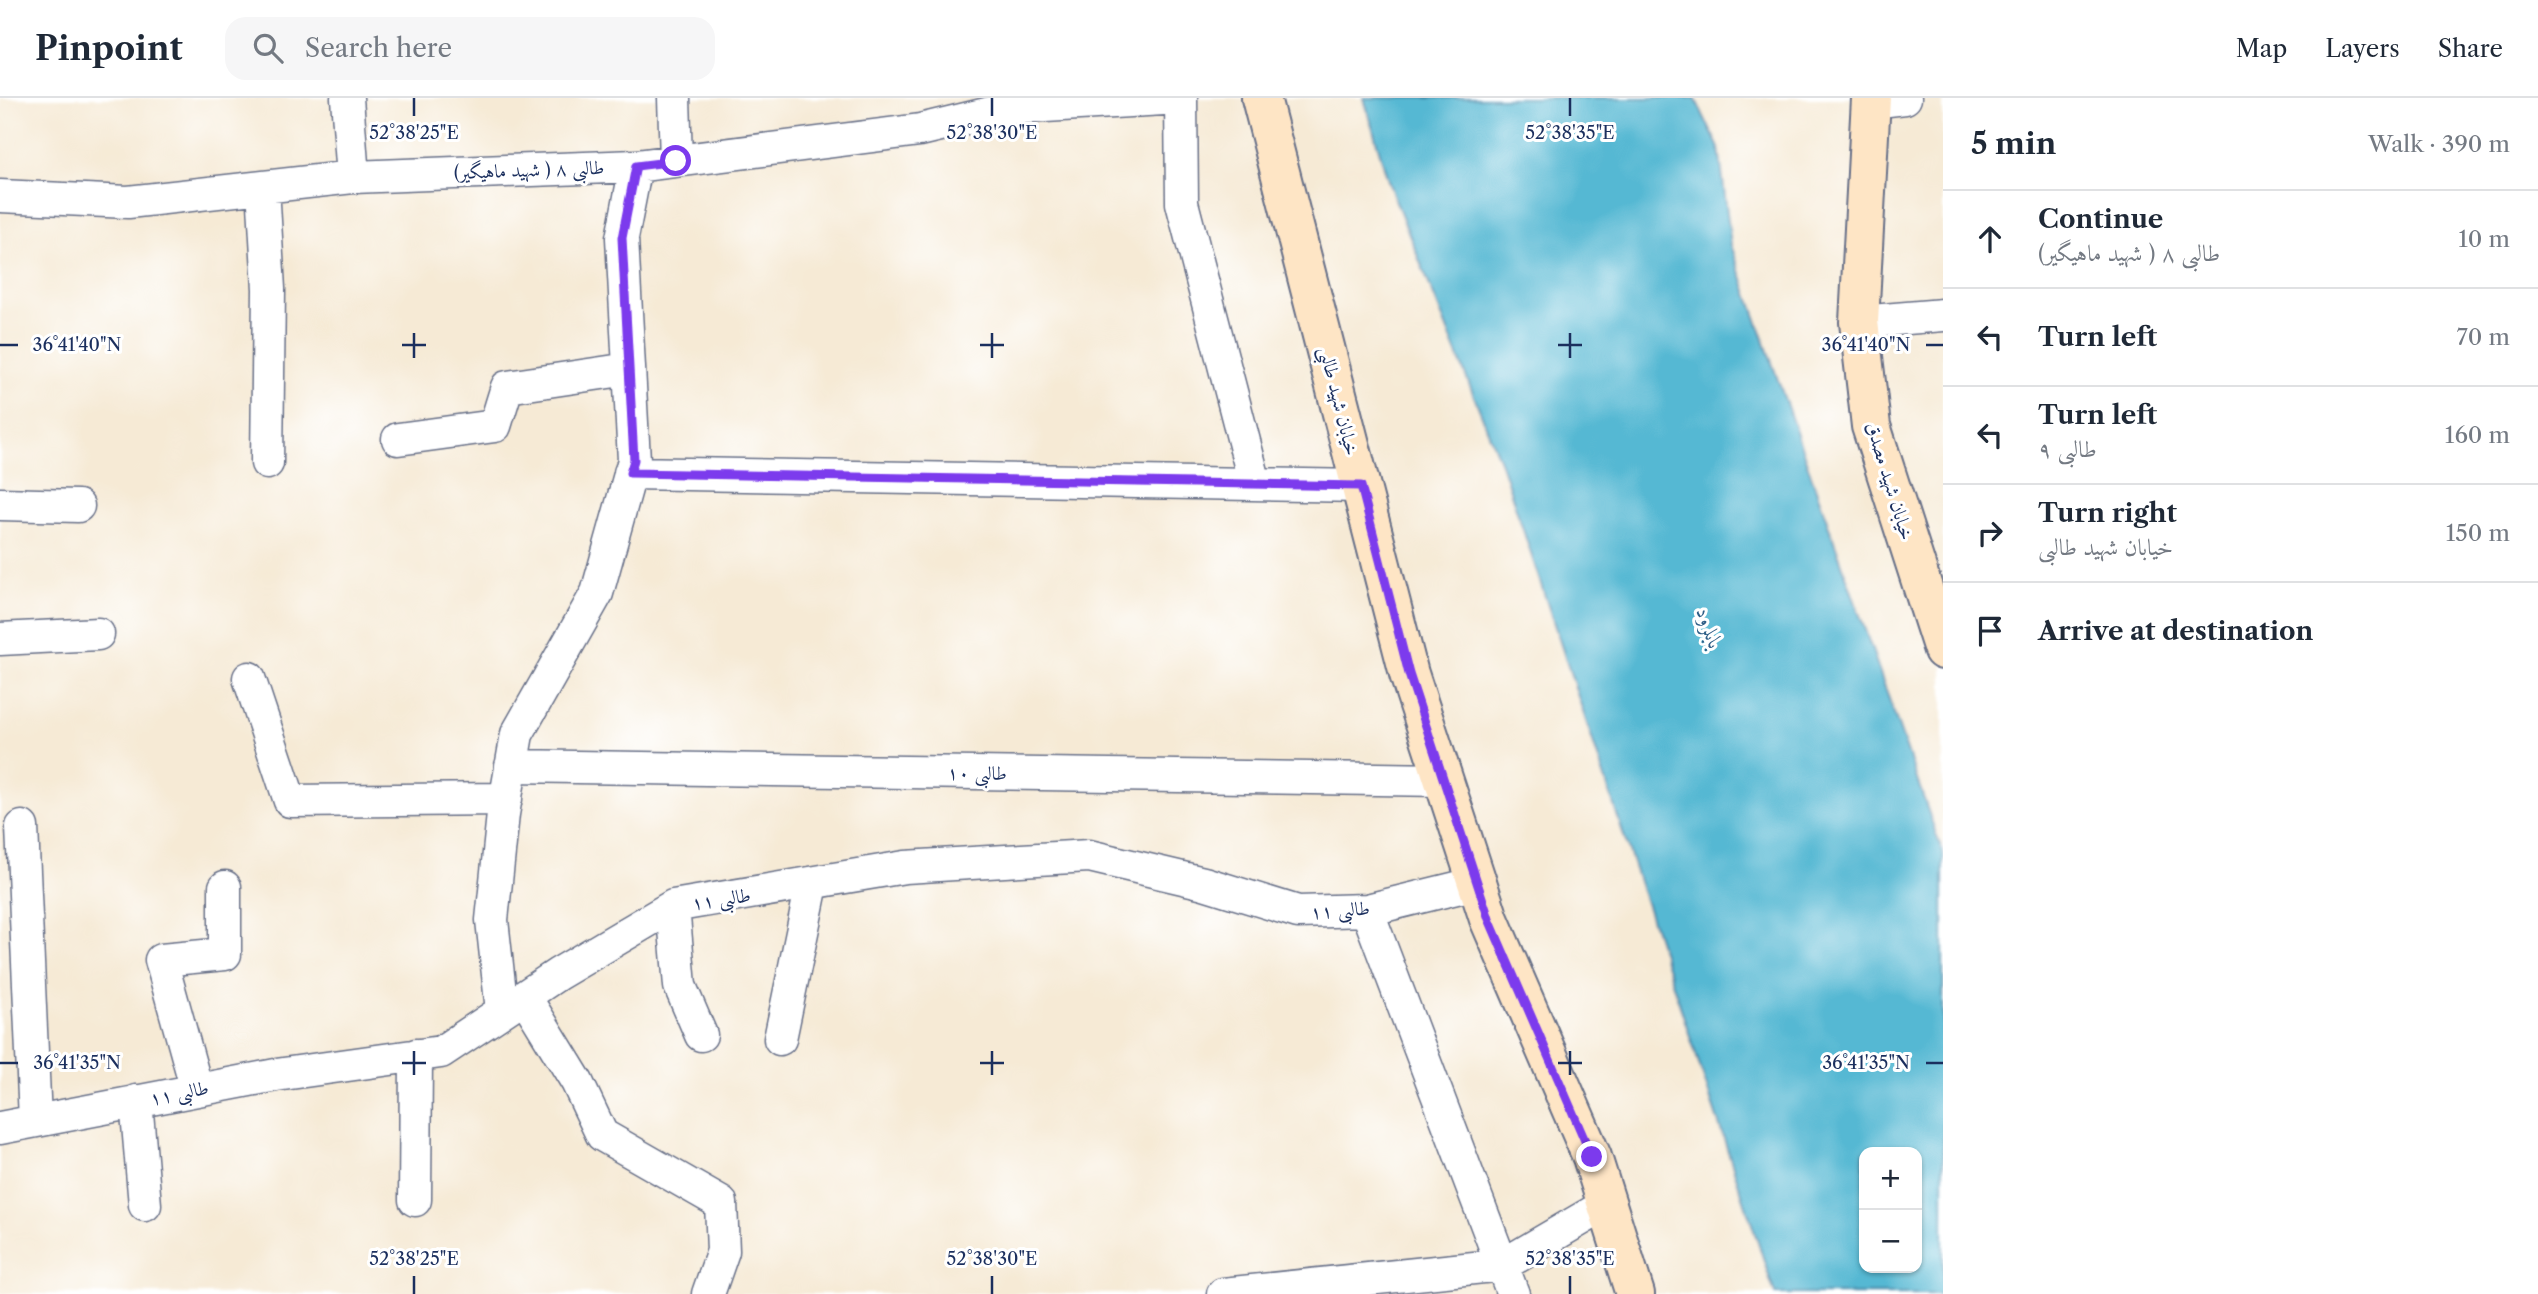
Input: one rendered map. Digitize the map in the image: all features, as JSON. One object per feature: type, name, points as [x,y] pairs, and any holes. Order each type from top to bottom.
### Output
[{"type":"street","points":[[347,98],[354,177]]},
{"type":"street","points":[[674,98],[676,161]]},
{"type":"street","points":[[1181,98],[1182,203],[1255,484]]},
{"type":"street","name":"طالبی ۸ ( شهید ماهیگیر)","points":[[0,196],[128,202],[354,177],[636,166],[920,130],[986,106],[1011,108],[1181,98]]},
{"type":"street","name":"خیابان شهید طالبی","points":[[1261,98],[1409,674],[1489,919],[1592,1157],[1634,1294]]},
{"type":"street","name":"خیابان شهید مصدق","points":[[1879,99],[1859,322],[1871,426],[1943,650]]},
{"type":"street","points":[[636,166],[622,238],[634,460],[597,593],[517,734],[506,799],[492,920],[514,1004],[576,1082],[602,1135],[721,1203],[723,1251],[708,1294]]},
{"type":"street","points":[[263,187],[269,289],[267,463]]},
{"type":"street","points":[[1859,322],[1943,315]]},
{"type":"street","points":[[398,439],[495,426],[507,387],[629,369]]},
{"type":"street","points":[[630,473],[1361,486]]},
{"type":"street","points":[[0,504],[78,506]]},
{"type":"street","points":[[0,639],[98,634]]},
{"type":"street","points":[[249,678],[290,801],[506,799]]},
{"type":"street","name":"طالبی ۱۰","points":[[511,766],[1443,780]]},
{"type":"street","points":[[22,827],[35,1120]]},
{"type":"street","name":"طالبی ۱۱","points":[[0,1128],[197,1090],[441,1052],[673,906],[905,867],[1089,856],[1204,883],[1298,912],[1367,910],[1477,883]]},
{"type":"street","points":[[780,1040],[812,884]]},
{"type":"street","points":[[197,1090],[161,960],[225,954],[225,887]]},
{"type":"street","points":[[673,906],[680,986],[701,1035]]},
{"type":"street","points":[[1367,910],[1508,1279]]},
{"type":"street","points":[[415,1200],[416,1055]]},
{"type":"street","points":[[136,1101],[145,1205]]},
{"type":"street","points":[[1223,1294],[1508,1279],[1607,1204]]},
{"type":"water","name":"بابلرود","points":[[1364,98],[1695,98],[1719,148],[1731,245],[1943,854],[1943,1294],[1775,1294],[1502,466],[1389,184]]},
{"type":"route","points":[[676,161],[636,166],[622,238],[634,460],[630,473],[1361,486],[1409,674],[1489,919],[1592,1157]]}]
